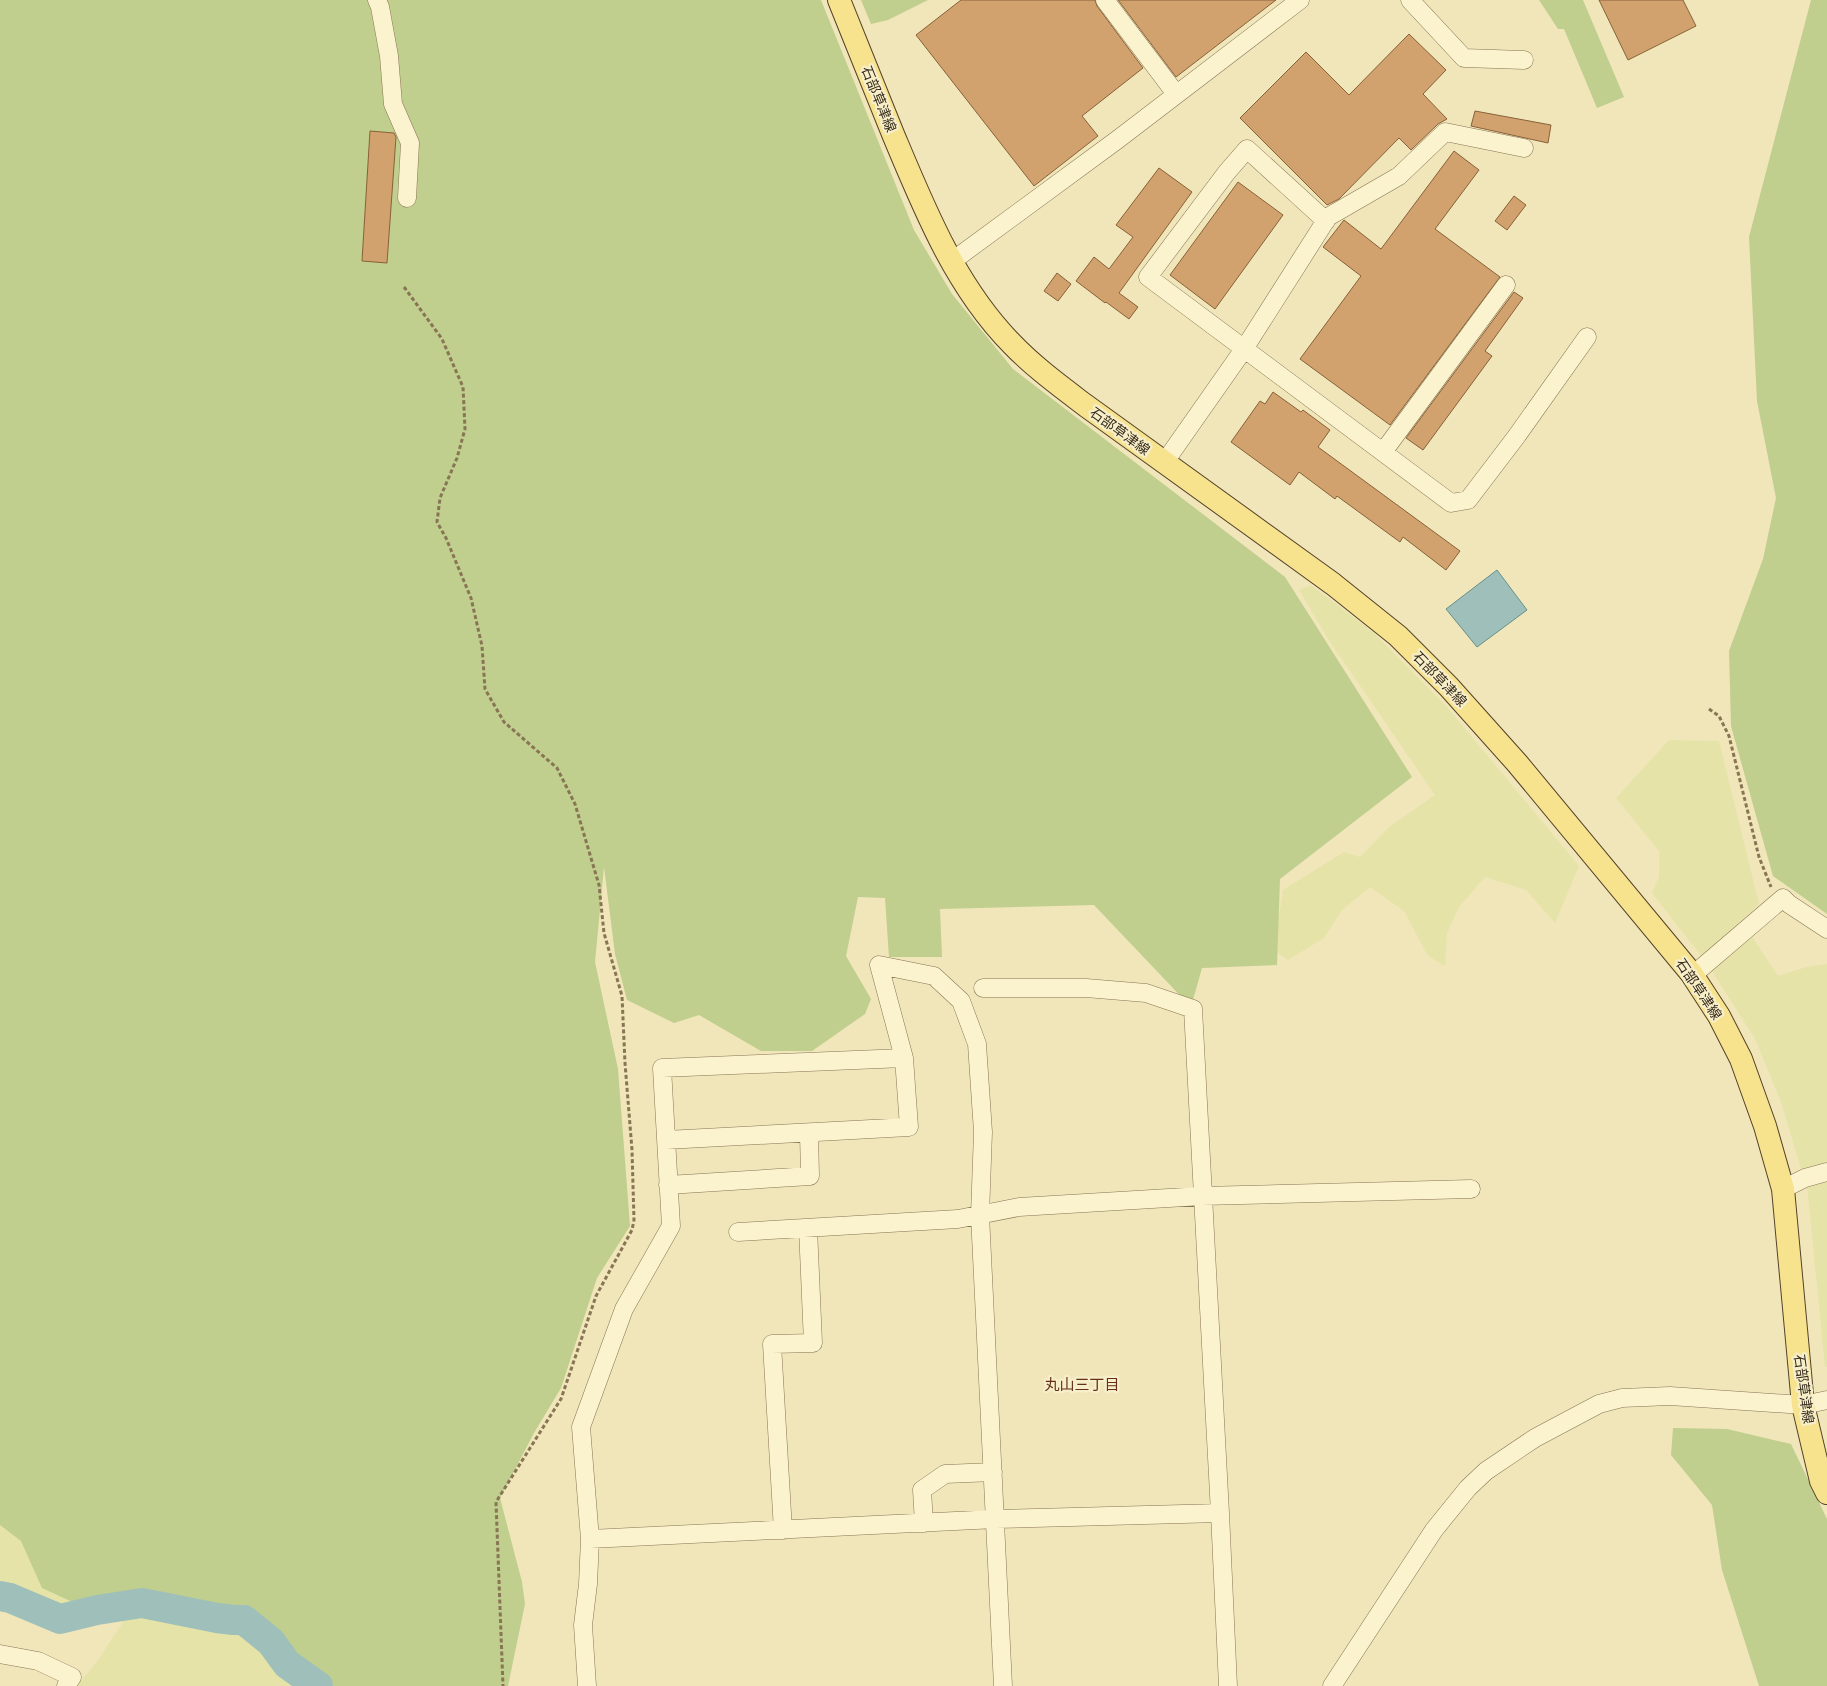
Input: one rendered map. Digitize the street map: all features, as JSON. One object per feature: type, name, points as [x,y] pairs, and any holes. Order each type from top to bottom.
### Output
[{"type":"main road","name":"石部草津線","points":[[839,0],[910,176],[951,262],[983,309],[1012,344],[1045,375],[1333,584],[1398,636],[1450,687],[1517,763],[1693,975],[1719,1016],[1741,1059],[1765,1126],[1783,1189],[1803,1405],[1821,1481],[1827,1493]]},
{"type":"street","points":[[377,0],[389,56],[393,104],[410,142],[406,198]]},
{"type":"street","points":[[1104,0],[1176,94]]},
{"type":"street","points":[[951,262],[1300,0]]},
{"type":"street","points":[[1410,0],[1464,58],[1524,60]]},
{"type":"street","points":[[1164,463],[1244,349],[1328,218],[1399,176],[1445,132],[1524,148]]},
{"type":"street","points":[[1326,221],[1247,149],[1227,172],[1148,277],[1451,503],[1468,500],[1516,437],[1587,337]]},
{"type":"street","points":[[1383,452],[1506,285]]},
{"type":"street","points":[[1693,975],[1783,898],[1827,929]]},
{"type":"street","points":[[666,1140],[909,1128],[904,1058],[879,965],[934,976],[961,1001],[977,1044],[983,1132],[980,1215],[1003,1686]]},
{"type":"street","points":[[983,988],[1086,988],[1146,993],[1193,1009],[1228,1686]]},
{"type":"street","points":[[588,1686],[583,1625],[588,1584],[590,1539],[581,1427],[624,1309],[671,1226],[662,1068],[904,1058]]},
{"type":"street","points":[[668,1185],[810,1176],[809,1133]]},
{"type":"street","points":[[1783,1189],[1805,1178],[1827,1172]]},
{"type":"street","points":[[738,1232],[958,1219],[1019,1207],[1202,1196],[1471,1189]]},
{"type":"street","points":[[783,1530],[772,1344],[813,1343],[808,1228]]},
{"type":"street","points":[[1332,1686],[1434,1530],[1468,1488],[1486,1471],[1535,1438],[1599,1404],[1622,1398],[1670,1396],[1803,1405],[1827,1400]]},
{"type":"street","points":[[924,1523],[922,1490],[945,1474],[993,1472]]},
{"type":"street","points":[[590,1539],[996,1519],[1220,1513]]},
{"type":"street","points":[[0,1654],[38,1661],[69,1681]]},
{"type":"path","points":[[404,287],[442,339],[463,387],[465,429],[458,458],[440,498],[437,522],[446,538],[471,598],[482,646],[485,690],[504,722],[557,768],[575,804],[599,885],[604,933],[622,996],[624,1063],[632,1150],[634,1220],[632,1230],[596,1296],[561,1399],[496,1502],[502,1686]]},
{"type":"path","points":[[1709,709],[1719,716],[1729,736],[1759,856],[1769,885],[1783,898]]},
{"type":"shaded area","points":[[1311,585],[1373,632],[1447,707],[1579,866],[1555,923],[1526,890],[1485,877],[1459,907],[1447,933],[1445,966],[1428,956],[1404,911],[1370,887],[1342,910],[1324,938],[1288,960],[1274,950],[1283,890],[1344,852],[1360,857],[1389,827],[1435,795],[1330,642],[1299,590]]},
{"type":"shaded area","points":[[1669,740],[1719,741],[1759,904],[1702,957],[1652,893],[1659,877],[1659,851],[1616,798]]},
{"type":"shaded area","points":[[1749,932],[1778,976],[1806,967],[1827,964],[1827,1165],[1802,1172],[1781,1102],[1755,1039],[1712,971]]},
{"type":"shaded area","points":[[1827,1179],[1827,1367],[1825,1367],[1807,1185]]},
{"type":"shaded area","points":[[0,1513],[78,1601],[75,1606],[58,1612],[15,1593],[0,1590]]},
{"type":"shaded area","points":[[134,1605],[246,1624],[311,1686],[77,1686],[98,1660]]},
{"type":"green space","points":[[0,0],[821,0],[914,230],[952,294],[1013,369],[1285,577],[1412,777],[1280,879],[1277,965],[1202,968],[1191,1007],[1094,905],[940,909],[942,957],[889,957],[885,898],[858,897],[846,956],[871,999],[865,1014],[812,1051],[761,1051],[699,1015],[674,1023],[627,1000],[615,954],[604,867],[595,962],[618,1069],[630,1226],[597,1278],[561,1388],[534,1433],[500,1498],[522,1582],[525,1604],[508,1686],[304,1686],[244,1629],[81,1606],[42,1588],[21,1541],[0,1525]]},
{"type":"green space","points":[[861,0],[928,0],[888,20],[871,24]]},
{"type":"green space","points":[[1539,0],[1583,0],[1624,97],[1597,108],[1564,29],[1558,29]]},
{"type":"green space","points":[[1811,0],[1827,0],[1827,914],[1773,876],[1731,726],[1729,651],[1763,559],[1776,498],[1757,401],[1749,237]]},
{"type":"green space","points":[[1673,1428],[1727,1429],[1791,1444],[1827,1519],[1827,1686],[1759,1686],[1722,1570],[1712,1505],[1671,1455]]},
{"type":"water","points":[[1497,570],[1527,610],[1477,647],[1446,609]]},
{"type":"building","points":[[961,0],[1095,0],[1097,6],[1143,68],[1082,116],[1098,136],[1034,186],[916,35]]},
{"type":"building","points":[[1118,0],[1276,0],[1176,77]]},
{"type":"building","points":[[1599,0],[1683,0],[1696,26],[1628,60]]},
{"type":"building","points":[[1409,34],[1446,70],[1423,94],[1447,119],[1438,124],[1411,150],[1399,138],[1339,199],[1327,205],[1240,118],[1306,52],[1349,95]]},
{"type":"building","points":[[1475,111],[1551,125],[1548,143],[1471,126]]},
{"type":"building","points":[[370,131],[394,133],[396,137],[387,263],[362,261]]},
{"type":"building","points":[[1454,151],[1479,170],[1435,229],[1500,277],[1390,425],[1300,359],[1361,276],[1323,247],[1344,220],[1381,249]]},
{"type":"building","points":[[1159,168],[1192,192],[1119,293],[1138,307],[1129,319],[1076,281],[1094,257],[1109,269],[1133,237],[1116,225]]},
{"type":"building","points":[[1238,182],[1283,215],[1215,309],[1170,275]]},
{"type":"building","points":[[1514,196],[1526,205],[1507,230],[1495,221]]},
{"type":"building","points":[[1057,273],[1071,284],[1058,301],[1044,291]]},
{"type":"building","points":[[1514,292],[1523,298],[1485,351],[1492,356],[1423,450],[1406,438]]},
{"type":"building","points":[[1273,392],[1301,412],[1303,410],[1330,430],[1318,447],[1460,551],[1446,570],[1403,537],[1400,542],[1337,496],[1335,499],[1299,472],[1290,485],[1231,442],[1260,401],[1265,404]]},
{"type":"waterway","points":[[0,1596],[10,1598],[60,1619],[97,1610],[142,1603],[217,1618],[244,1620],[271,1642],[287,1664],[318,1686]]},
{"type":"district","name":"丸山三丁目","points":[[1082,1385]]}]
